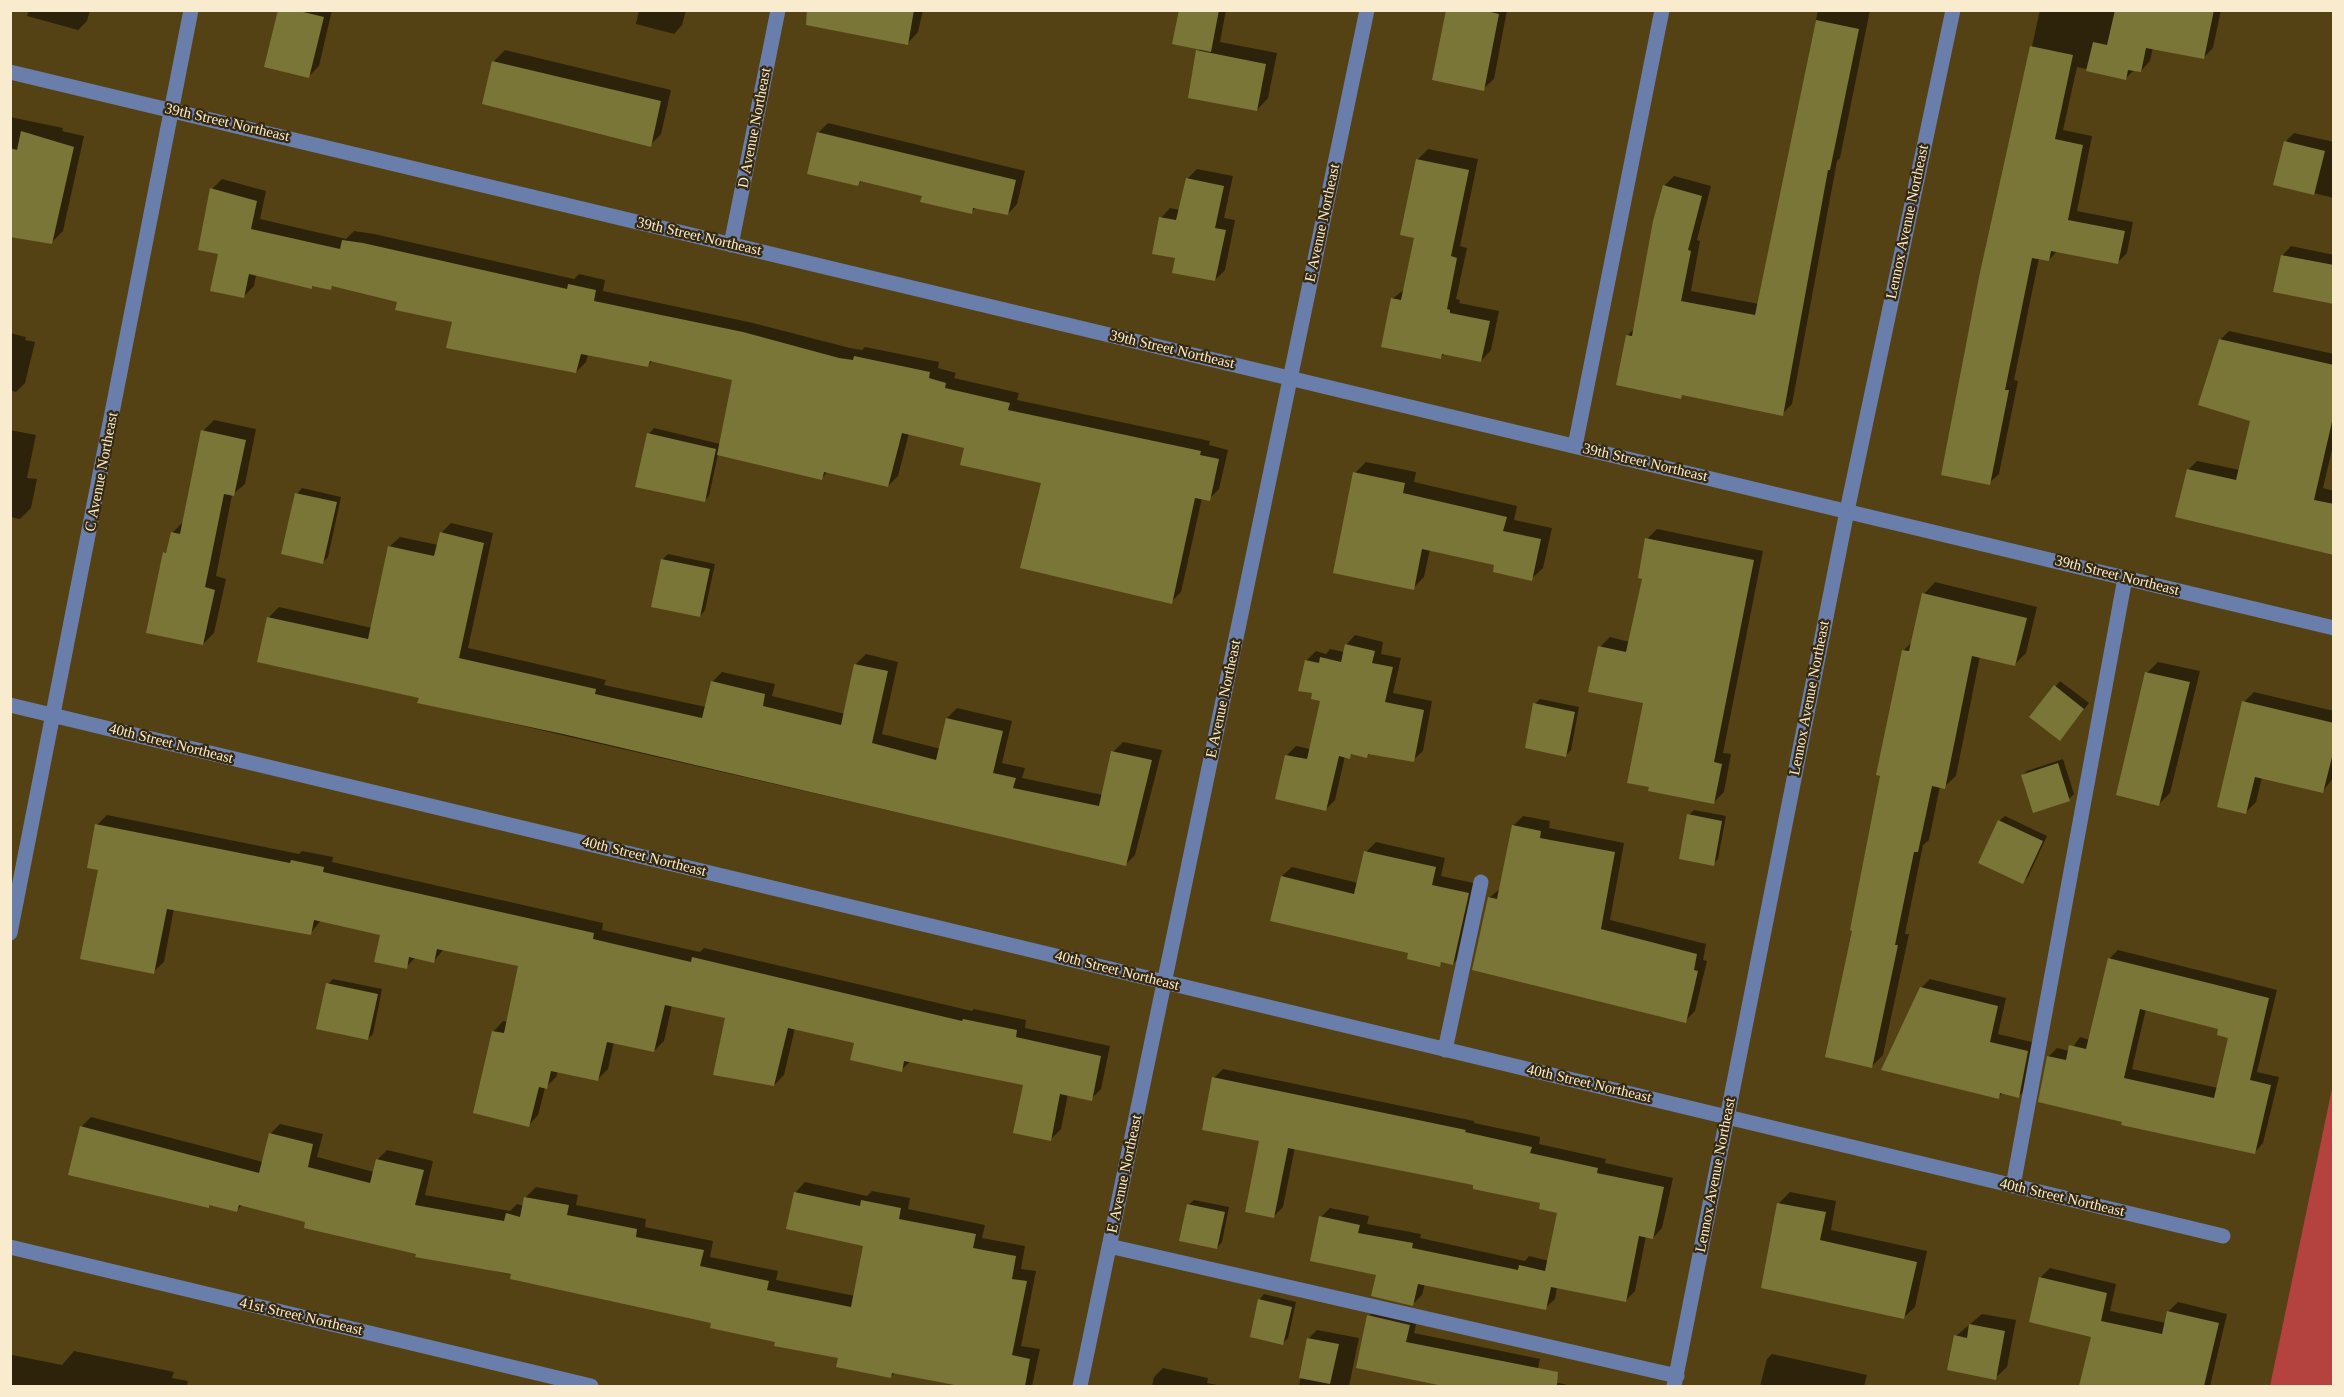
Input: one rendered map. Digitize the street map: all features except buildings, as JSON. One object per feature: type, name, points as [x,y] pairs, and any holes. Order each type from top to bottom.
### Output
[{"type":"street","name":"C Avenue Northeast","points":[[10,933],[55,716],[191,10]]},
{"type":"street","name":"D Avenue Northeast","points":[[731,244],[778,10]]},
{"type":"street","name":"E Avenue Northeast","points":[[1080,1386],[1367,10]]},
{"type":"street","points":[[1575,446],[1662,10]]},
{"type":"street","name":"Lennox Avenue Northeast","points":[[1676,1381],[1847,511],[1953,10]]},
{"type":"street","name":"39th Street Northeast","points":[[10,72],[2334,628]]},
{"type":"street","points":[[2013,1186],[2125,578]]},
{"type":"street","name":"40th Street Northeast","points":[[10,705],[2223,1236]]},
{"type":"street","points":[[1445,1050],[1481,882]]},
{"type":"street","points":[[1110,1246],[1676,1381]]},
{"type":"street","name":"41st Street Northeast","points":[[10,1247],[591,1386]]},
{"type":"shaded area","points":[[2333,1084],[2333,1386],[2270,1386]]}]
